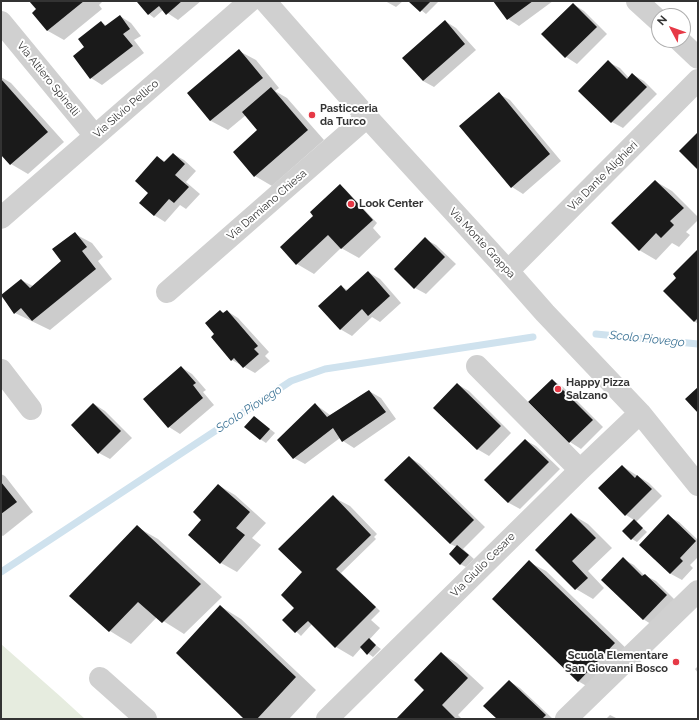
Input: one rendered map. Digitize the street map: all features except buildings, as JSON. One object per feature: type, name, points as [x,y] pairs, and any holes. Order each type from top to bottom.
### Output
[{"type":"street","name":"Via Silvio Pellico","points":[[1,218],[250,1]]},
{"type":"street","name":"Via Monte Grappa","points":[[265,1],[367,117],[545,313],[640,413],[698,485]]},
{"type":"street","points":[[637,1],[651,14]]},
{"type":"street","name":"Via Altiero Spinelli","points":[[1,22],[95,136]]},
{"type":"street","points":[[687,48],[698,58]]},
{"type":"street","name":"Via Dante Alighieri","points":[[508,271],[698,80]]},
{"type":"street","name":"Via Damiano Chiesa","points":[[168,292],[367,117]]},
{"type":"street","points":[[477,366],[580,470]]},
{"type":"street","points":[[1,370],[31,409]]},
{"type":"street","name":"Via Giulio Cesare","points":[[327,719],[640,413]]},
{"type":"street","points":[[566,719],[698,591]]},
{"type":"street","points":[[100,678],[146,719]]},
{"type":"shaded area","points":[[1,644],[61,697],[85,719],[1,719]]},
{"type":"waterway","name":"Scolo Piovego","points":[[596,334],[698,344]]},
{"type":"waterway","name":"Scolo Piovego","points":[[1,572],[291,381],[325,369],[533,337]]},
{"type":"place","name":"Pasticceria da Turco","points":[[312,115]]},
{"type":"place","name":"Look Center","points":[[351,204]]},
{"type":"place","name":"Happy Pizza Salzano","points":[[558,389]]},
{"type":"place","name":"Scuola Elementare San Giovanni Bosco","points":[[676,662]]}]
